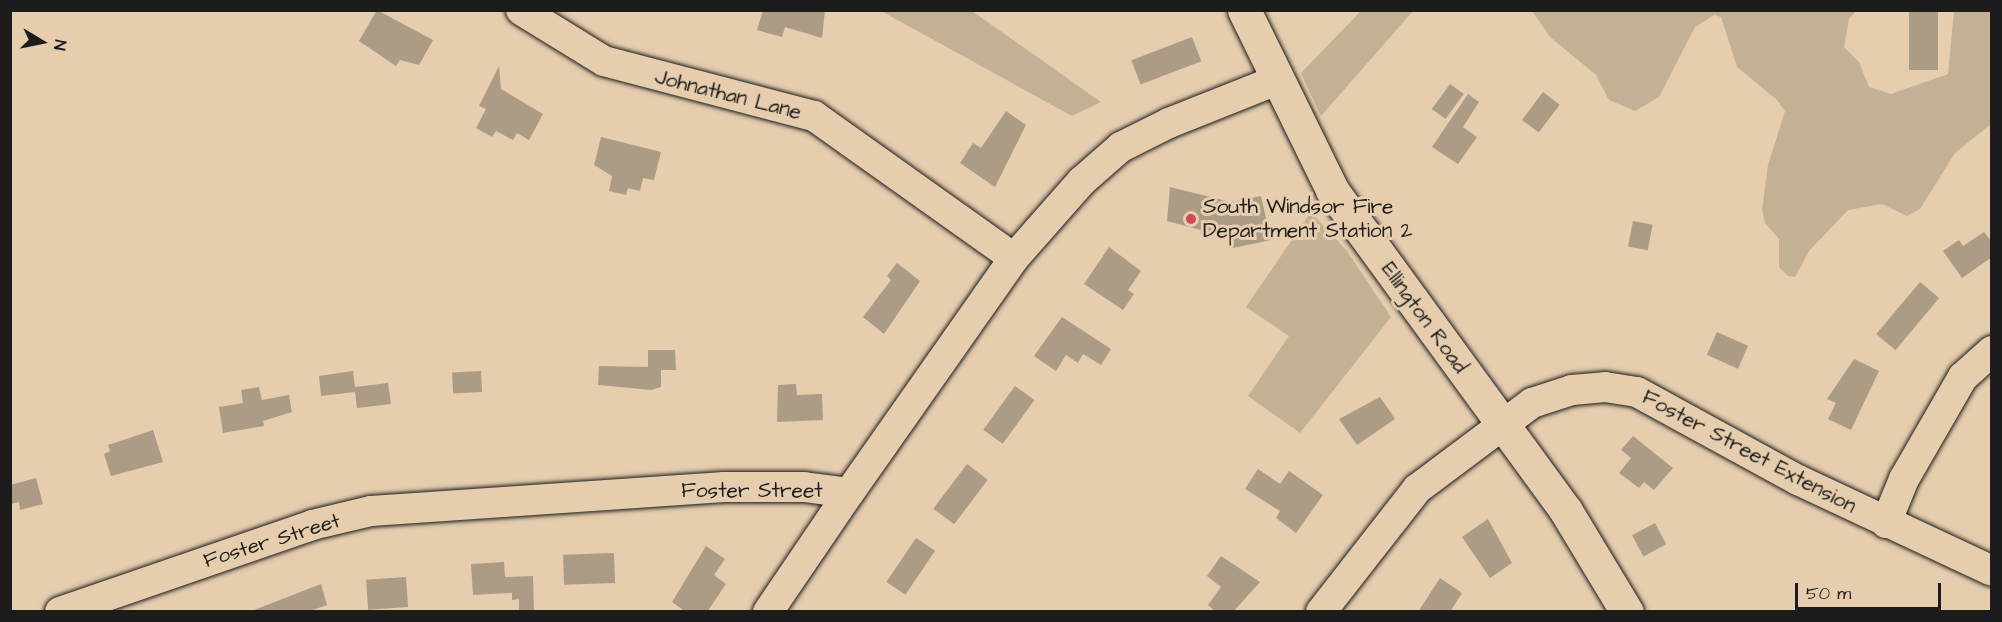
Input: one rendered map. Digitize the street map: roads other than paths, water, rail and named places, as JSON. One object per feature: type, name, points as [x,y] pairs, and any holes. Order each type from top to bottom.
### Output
[{"type":"main road","name":"Ellington Road","points":[[1244,10],[1332,190],[1566,511],[1627,612]]},
{"type":"street","name":"Johnathan Lane","points":[[521,10],[604,61],[814,116],[1014,258]]},
{"type":"street","name":"Foster Street","points":[[60,612],[312,525],[371,511],[724,487],[804,487],[849,494],[1014,258],[1082,181],[1120,147],[1169,123],[1277,80]]},
{"type":"street","points":[[1886,523],[1904,479],[1964,377],[1992,351]]},
{"type":"street","name":"Foster Street Extension","points":[[1321,612],[1417,489],[1532,403],[1572,390],[1605,387],[1637,392],[1886,523],[1992,571]]},
{"type":"street","points":[[768,612],[849,494]]},
{"type":"place","name":"South Windsor Fire Department Station 2","points":[[1191,219]]}]
